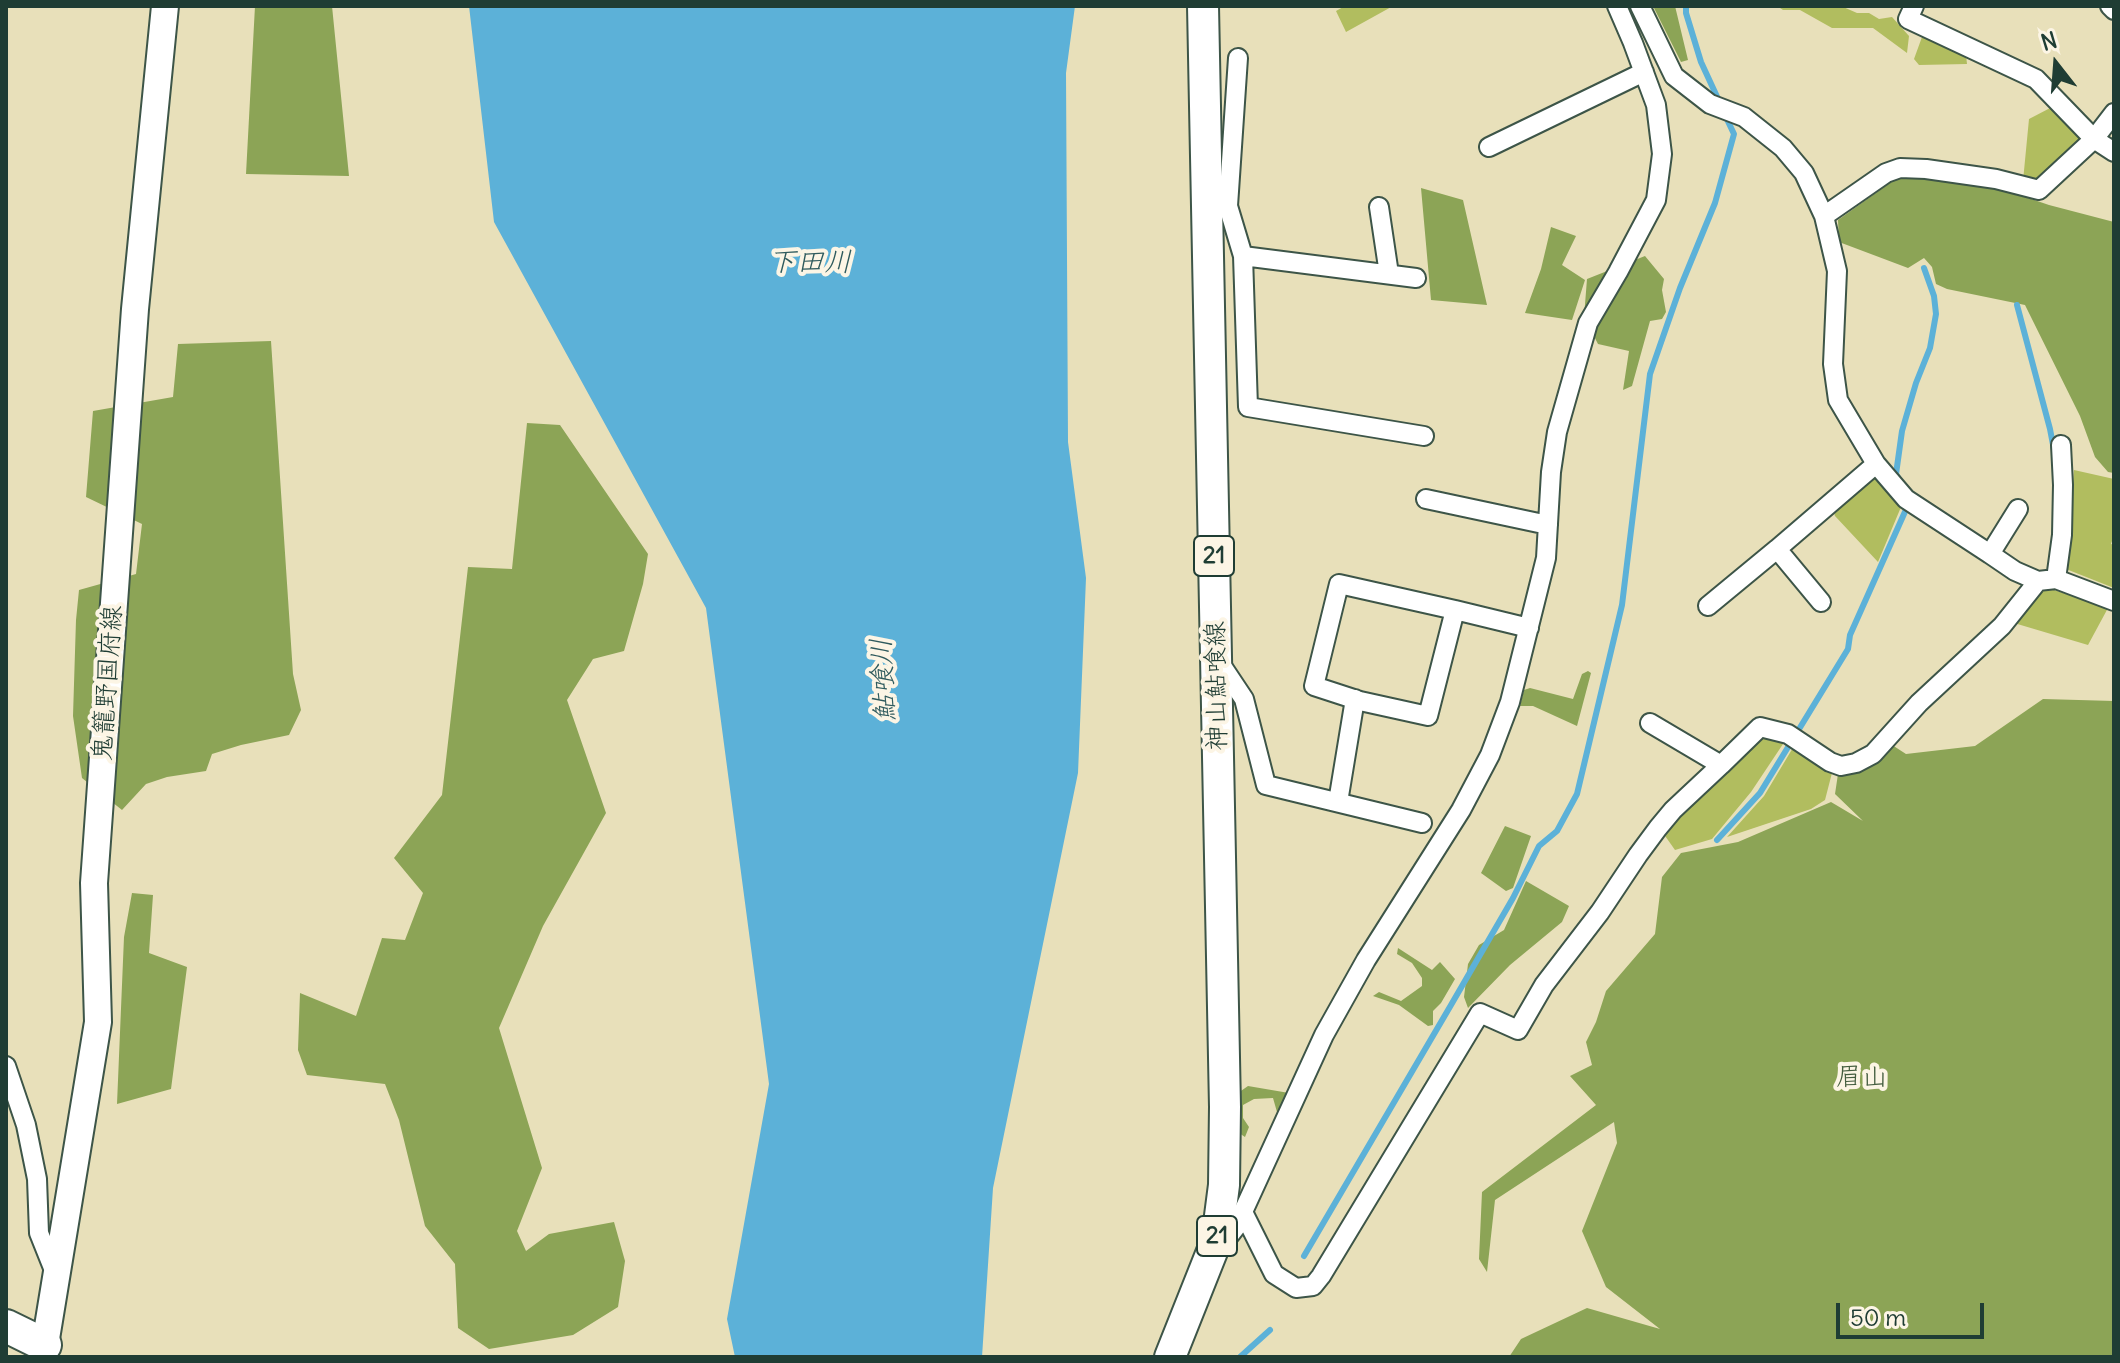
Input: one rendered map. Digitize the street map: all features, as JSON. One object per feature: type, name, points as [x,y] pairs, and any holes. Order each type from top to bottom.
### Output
[{"type":"highway","points":[[6,1326],[44,1351]]},
{"type":"main road","name":"鬼籠野国府線","points":[[44,1351],[98,1022],[94,883],[135,309],[165,6]]},
{"type":"main road","name":"神山鮎喰線","points":[[1170,1357],[1217,1239],[1224,1185],[1216,657],[1218,205],[1203,6]]},
{"type":"street","points":[[1217,1239],[1229,1236],[1236,1227],[1324,1035],[1366,960],[1461,810],[1490,755],[1510,702],[1546,558],[1551,472],[1557,432],[1588,323],[1656,200],[1662,154],[1656,105],[1617,6]]},
{"type":"street","points":[[1640,6],[1674,76],[1710,104],[1744,117],[1783,148],[1804,173],[1824,216],[1837,271],[1833,364],[1838,400],[1876,464],[1906,499],[2015,571],[2114,601]]},
{"type":"street","points":[[1914,6],[1908,19],[2036,79],[2094,139],[2114,152]]},
{"type":"street","points":[[1238,58],[1218,205],[1243,256],[1248,407],[1424,436]]},
{"type":"street","points":[[1489,147],[1644,72]]},
{"type":"street","points":[[1824,216],[1886,173],[1900,168],[1996,179],[2039,190],[2094,139],[2114,113]]},
{"type":"street","points":[[1379,207],[1389,274]]},
{"type":"street","points":[[1243,256],[1416,278]]},
{"type":"street","points":[[1243,1212],[1274,1274],[1296,1288],[1313,1286],[1480,1013],[1518,1030],[1544,985],[1673,810],[1760,727],[1788,734],[1841,766],[1856,763],[1873,754],[1919,703],[2047,580],[2063,510],[2061,445]]},
{"type":"street","points":[[1708,606],[1876,464]]},
{"type":"street","points":[[1426,499],[1548,525]]},
{"type":"street","points":[[1990,554],[2018,509]]},
{"type":"street","points":[[1777,549],[1821,602]]},
{"type":"street","points":[[1455,610],[1428,716],[1314,686],[1339,584],[1455,610],[1529,628]]},
{"type":"street","points":[[1216,657],[1244,699],[1266,785],[1422,823]]},
{"type":"street","points":[[1338,802],[1355,699]]},
{"type":"street","points":[[1650,723],[1721,765]]},
{"type":"street","points":[[6,1066],[26,1125],[37,1179],[39,1233],[56,1275]]},
{"type":"green space","points":[[255,6],[332,6],[349,176],[246,174]]},
{"type":"green space","points":[[1345,6],[1393,6],[1346,32],[1336,11]]},
{"type":"green space","points":[[1653,6],[1675,6],[1688,60],[1681,62]]},
{"type":"green space","points":[[1777,6],[1841,6],[1857,13],[1869,13],[1879,19],[1892,17],[1909,36],[1907,53],[1873,28],[1832,28],[1800,10],[1783,10]]},
{"type":"green space","points":[[1922,37],[1966,55],[1967,64],[1919,65],[1914,59]]},
{"type":"green space","points":[[2054,106],[2087,139],[2038,184],[2023,181],[2029,119]]},
{"type":"green space","points":[[1901,175],[1990,185],[2114,222],[2114,473],[2108,472],[2095,457],[2080,416],[2025,305],[1936,284],[1932,267],[1924,258],[1908,268],[1839,242],[1838,220]]},
{"type":"green space","points":[[1421,188],[1463,200],[1487,305],[1431,300]]},
{"type":"green space","points":[[1551,227],[1576,236],[1562,265],[1585,280],[1572,320],[1525,313],[1541,269]]},
{"type":"green space","points":[[1645,256],[1664,279],[1662,290],[1666,312],[1662,319],[1650,321],[1632,386],[1623,390],[1629,351],[1598,344],[1584,317],[1587,279]]},
{"type":"green space","points":[[271,341],[293,674],[301,710],[289,735],[212,754],[206,771],[146,784],[122,810],[82,778],[73,716],[79,590],[136,574],[142,524],[86,497],[93,411],[173,397],[178,344]]},
{"type":"green space","points":[[527,423],[560,425],[648,554],[624,651],[593,659],[567,700],[606,813],[543,926],[499,1028],[542,1168],[517,1231],[526,1251],[549,1234],[614,1222],[625,1261],[618,1307],[573,1335],[489,1349],[458,1328],[455,1264],[425,1226],[399,1120],[385,1084],[307,1075],[298,1050],[300,993],[356,1016],[382,938],[405,940],[423,893],[394,858],[442,795],[468,567],[512,569]]},
{"type":"green space","points":[[2074,470],[2114,479],[2114,535],[2111,544],[2114,545],[2114,588],[2066,569]]},
{"type":"green space","points":[[1870,479],[1877,479],[1901,507],[1878,562],[1835,516],[1833,509]]},
{"type":"green space","points":[[2048,588],[2108,608],[2088,645],[2014,623],[2039,590]]},
{"type":"green space","points":[[1591,673],[1577,726],[1533,706],[1520,706],[1524,690],[1530,688],[1573,699],[1582,674]]},
{"type":"green space","name":"眉山","points":[[2043,699],[2114,701],[2114,1357],[1509,1357],[1521,1339],[1587,1308],[1660,1329],[1606,1287],[1582,1231],[1617,1143],[1614,1122],[1495,1200],[1487,1272],[1479,1259],[1482,1192],[1596,1105],[1570,1076],[1592,1065],[1586,1042],[1606,991],[1655,934],[1662,877],[1681,853],[1738,842],[1831,802],[1863,821],[1835,794],[1838,774],[1889,743],[1906,754],[1975,746]]},
{"type":"green space","points":[[1766,737],[1785,741],[1751,792],[1712,839],[1675,850],[1663,833],[1750,745]]},
{"type":"green space","points":[[1794,746],[1833,769],[1825,800],[1811,809],[1727,837],[1764,796]]},
{"type":"green space","points":[[1505,826],[1531,836],[1513,888],[1506,891],[1481,873]]},
{"type":"green space","points":[[1526,881],[1569,906],[1562,922],[1510,965],[1468,1008],[1464,997],[1468,964],[1479,945],[1504,930]]},
{"type":"green space","points":[[132,893],[153,895],[149,953],[187,967],[171,1089],[117,1104],[124,937]]},
{"type":"green space","points":[[1398,948],[1432,970],[1440,962],[1455,979],[1433,1011],[1433,1025],[1428,1026],[1399,1005],[1373,996],[1379,992],[1401,1001],[1422,986],[1422,978],[1412,963],[1397,954]]},
{"type":"green space","points":[[1248,1086],[1289,1093],[1283,1110],[1277,1112],[1273,1098],[1254,1099],[1243,1105],[1243,1118],[1249,1127],[1245,1137],[1236,1131],[1238,1093]]},
{"type":"water","name":"下田川","points":[[469,6],[1075,6],[1066,73],[1068,442],[1086,578],[1078,773],[993,1188],[982,1357],[735,1357],[727,1319],[769,1084],[706,608],[494,222]]},
{"type":"waterway","points":[[1686,6],[1701,62],[1719,101]]},
{"type":"waterway","points":[[1304,1256],[1513,898],[1539,846],[1557,831],[1577,794],[1622,605],[1650,374],[1680,288],[1715,203],[1734,134],[1725,115]]},
{"type":"waterway","points":[[1899,479],[1896,474],[1902,431],[1930,348],[1936,314],[1934,296],[1924,268]]},
{"type":"waterway","points":[[2017,305],[2054,450]]},
{"type":"waterway","points":[[1717,840],[1760,793],[1848,649],[1850,635],[1908,505]]},
{"type":"waterway","points":[[1240,1357],[1270,1330]]},
{"type":"water label","name":"鮎喰川","points":[[884,680]]}]
